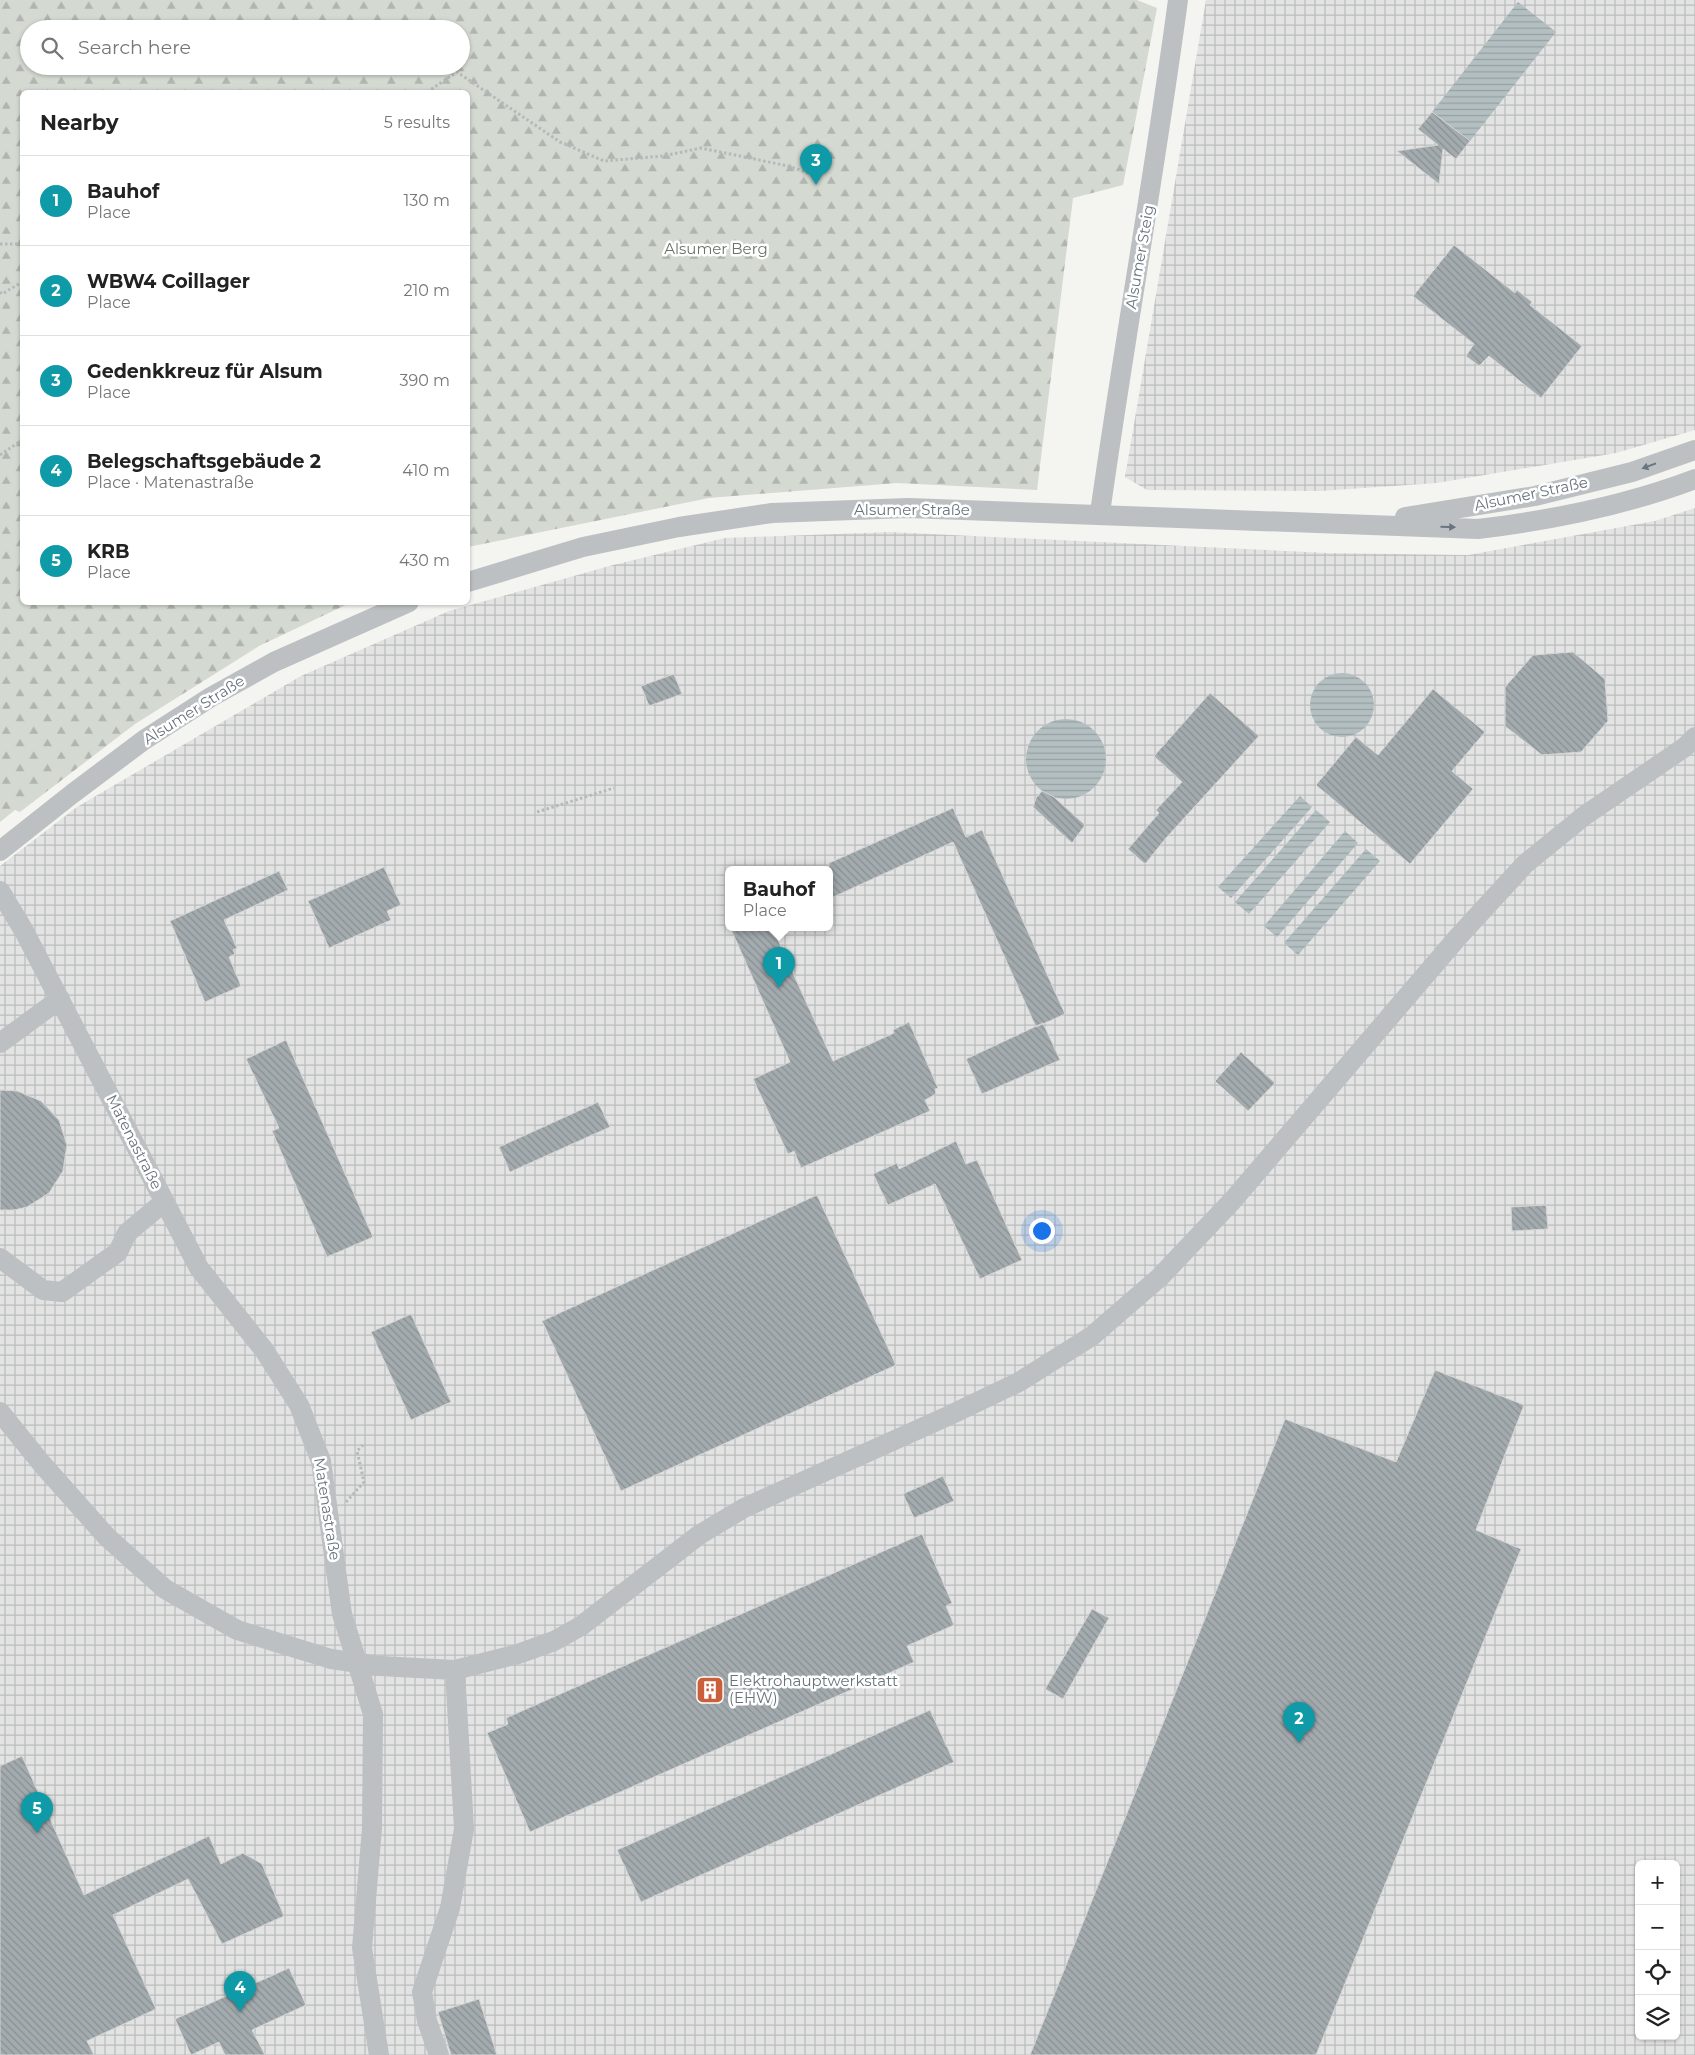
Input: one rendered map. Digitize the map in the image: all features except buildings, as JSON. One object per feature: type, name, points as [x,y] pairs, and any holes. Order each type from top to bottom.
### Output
[{"type":"street","name":"Alsumer Steig","points":[[1100,513],[1113,419],[1146,221],[1178,0]]},
{"type":"street","name":"Alsumer Straße","points":[[1364,524],[1535,496],[1632,472],[1695,450]]},
{"type":"street","name":"Alsumer Straße","points":[[470,581],[583,546],[679,527],[772,513],[908,508],[1100,513],[1478,528],[1540,522],[1595,510],[1651,496],[1695,479]]},
{"type":"street","name":"Alsumer Straße","points":[[0,851],[144,740],[211,697],[274,662],[402,605]]},
{"type":"street","points":[[0,1412],[42,1464],[107,1537],[166,1589],[237,1630],[331,1659],[380,1666],[455,1670],[518,1654],[554,1641],[581,1626],[699,1535],[744,1508],[1019,1382],[1092,1336],[1160,1277],[1232,1201],[1446,952],[1525,864],[1584,816],[1684,747],[1695,737]]},
{"type":"street","name":"Matenastraße","points":[[0,891],[24,931],[60,999],[199,1268],[264,1350],[299,1405],[321,1461],[342,1614],[373,1714],[372,1828],[362,1948],[379,2055]]},
{"type":"street","points":[[0,1043],[60,999]]},
{"type":"street","points":[[0,1258],[43,1290],[62,1292],[118,1252],[127,1233],[164,1202]]},
{"type":"street","points":[[439,2055],[427,2021],[422,1992],[450,1908],[464,1829],[455,1670]]},
{"type":"path","points":[[430,90],[452,75]]},
{"type":"path","points":[[461,75],[560,142],[604,161],[663,156],[701,148],[788,166],[822,177]]},
{"type":"path","points":[[0,244],[20,244]]},
{"type":"path","points":[[0,292],[2,294],[20,283]]},
{"type":"path","points":[[0,455],[20,441]]},
{"type":"path","points":[[537,812],[614,788]]},
{"type":"path","points":[[330,1518],[364,1482],[357,1451],[363,1445]]},
{"type":"shaded area","points":[[1206,0],[1695,0],[1695,430],[1616,453],[1437,483],[1320,491],[1147,490],[1125,477]]},
{"type":"shaded area","points":[[1518,2],[1556,32],[1470,141],[1432,112]]},
{"type":"shaded area","points":[[1695,508],[1695,2055],[0,2055],[0,866],[77,807],[301,676],[449,611],[613,565],[725,538],[890,532],[1328,553],[1468,555],[1655,521]]},
{"type":"shaded area","points":[[1342,673],[1360,679],[1368,687],[1374,705],[1368,723],[1360,731],[1342,737],[1324,731],[1316,723],[1310,705],[1316,687],[1324,679]]},
{"type":"shaded area","points":[[1066,719],[1081,722],[1094,731],[1103,744],[1106,759],[1103,774],[1094,787],[1081,796],[1066,799],[1051,796],[1038,787],[1029,774],[1026,759],[1029,744],[1038,731],[1051,722]]},
{"type":"shaded area","points":[[1300,796],[1312,807],[1231,898],[1218,887]]},
{"type":"shaded area","points":[[1316,810],[1330,822],[1249,914],[1235,902]]},
{"type":"shaded area","points":[[1345,831],[1358,843],[1277,937],[1264,926]]},
{"type":"shaded area","points":[[1366,849],[1380,861],[1298,955],[1284,943]]},
{"type":"green space","name":"Alsumer Berg","points":[[0,0],[1137,0],[1157,8],[1123,185],[1073,198],[1037,490],[897,483],[709,498],[470,547],[470,90],[20,90],[20,605],[346,605],[259,646],[135,724],[20,812],[15,810],[0,822]]},
{"type":"place","name":"Gedenkkreuz für Alsum","points":[[816,185]]},
{"type":"place","name":"Bauhof","points":[[779,988]]},
{"type":"place","name":"Elektrohauptwerkstatt (EHW)","points":[[710,1690]]},
{"type":"place","name":"WBW4 Coillager","points":[[1299,1743]]},
{"type":"place","name":"KRB","points":[[37,1833]]},
{"type":"place","name":"Belegschaftsgebäude 2","points":[[240,2012]]}]
